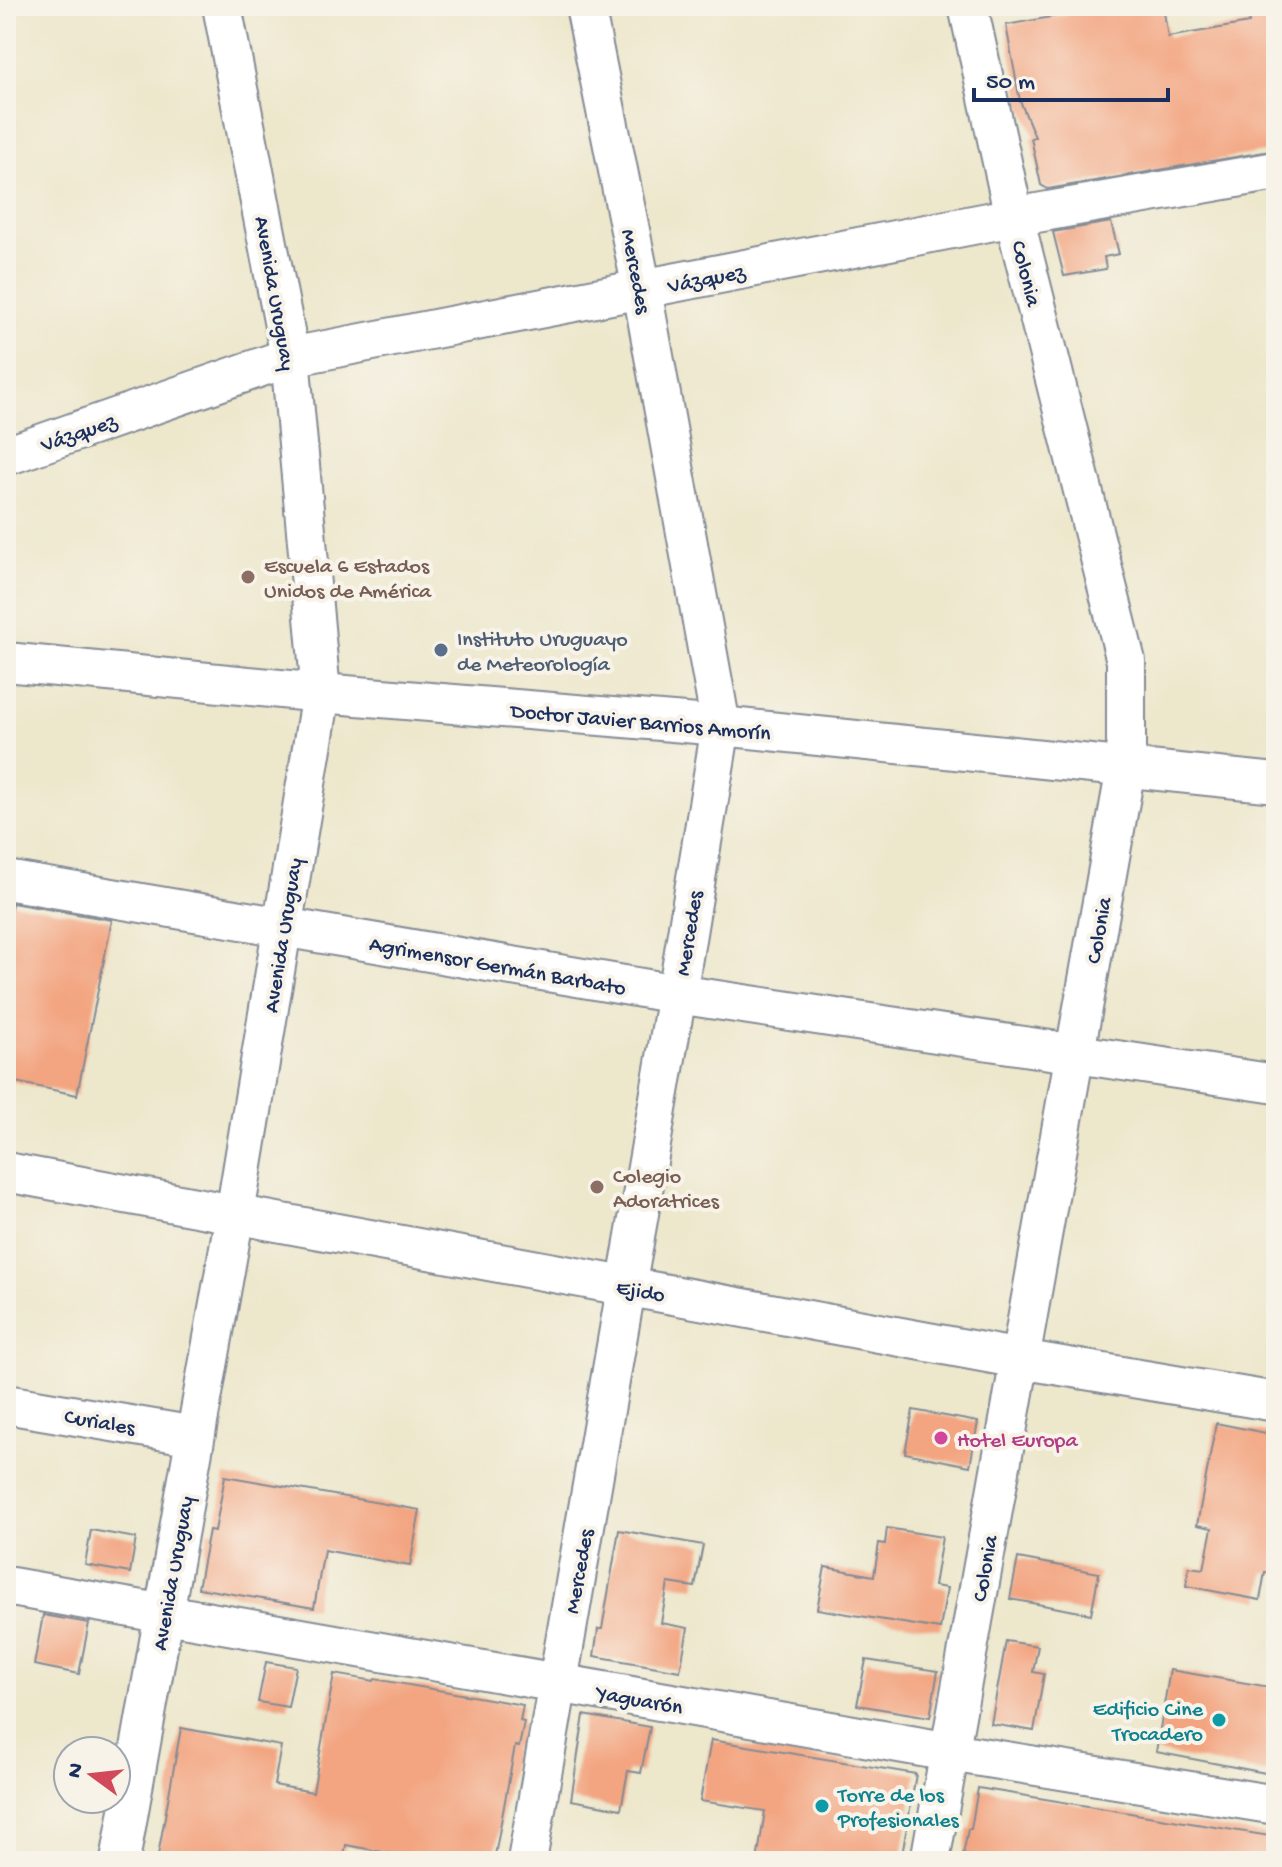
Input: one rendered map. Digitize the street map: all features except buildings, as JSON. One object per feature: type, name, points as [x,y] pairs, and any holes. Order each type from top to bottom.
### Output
[{"type":"street","name":"Avenida Uruguay","points":[[120,1861],[235,1214],[321,693],[290,357],[222,6]]},
{"type":"street","name":"Mercedes","points":[[527,1861],[721,726],[642,290],[585,6]]},
{"type":"street","name":"Colonia","points":[[930,1861],[1126,768],[1126,661],[1014,217],[968,6]]},
{"type":"street","name":"Vázquez","points":[[6,456],[290,357],[1014,217],[1276,171]]},
{"type":"street","name":"Doctor Javier Barrios Amorín","points":[[6,662],[321,693],[721,726],[1276,783]]},
{"type":"street","name":"Agrimensor Germán Barbato","points":[[6,880],[677,994],[1276,1084]]},
{"type":"street","name":"Ejido","points":[[6,1172],[1020,1359],[1276,1402]]},
{"type":"street","name":"Curiales","points":[[6,1404],[195,1436]]},
{"type":"street","name":"Yaguarón","points":[[6,1586],[950,1752],[1276,1805]]},
{"type":"place","name":"Escuela 6 Estados Unidos de América","points":[[248,577]]},
{"type":"place","name":"Instituto Uruguayo de Meteorología","points":[[441,650]]},
{"type":"place","name":"Colegio Adoratrices","points":[[597,1187]]},
{"type":"place","name":"Hotel Europa","points":[[941,1438]]},
{"type":"place","name":"Edificio Cine Trocadero","points":[[1219,1720]]},
{"type":"place","name":"Torre de los Profesionales","points":[[822,1806]]}]
